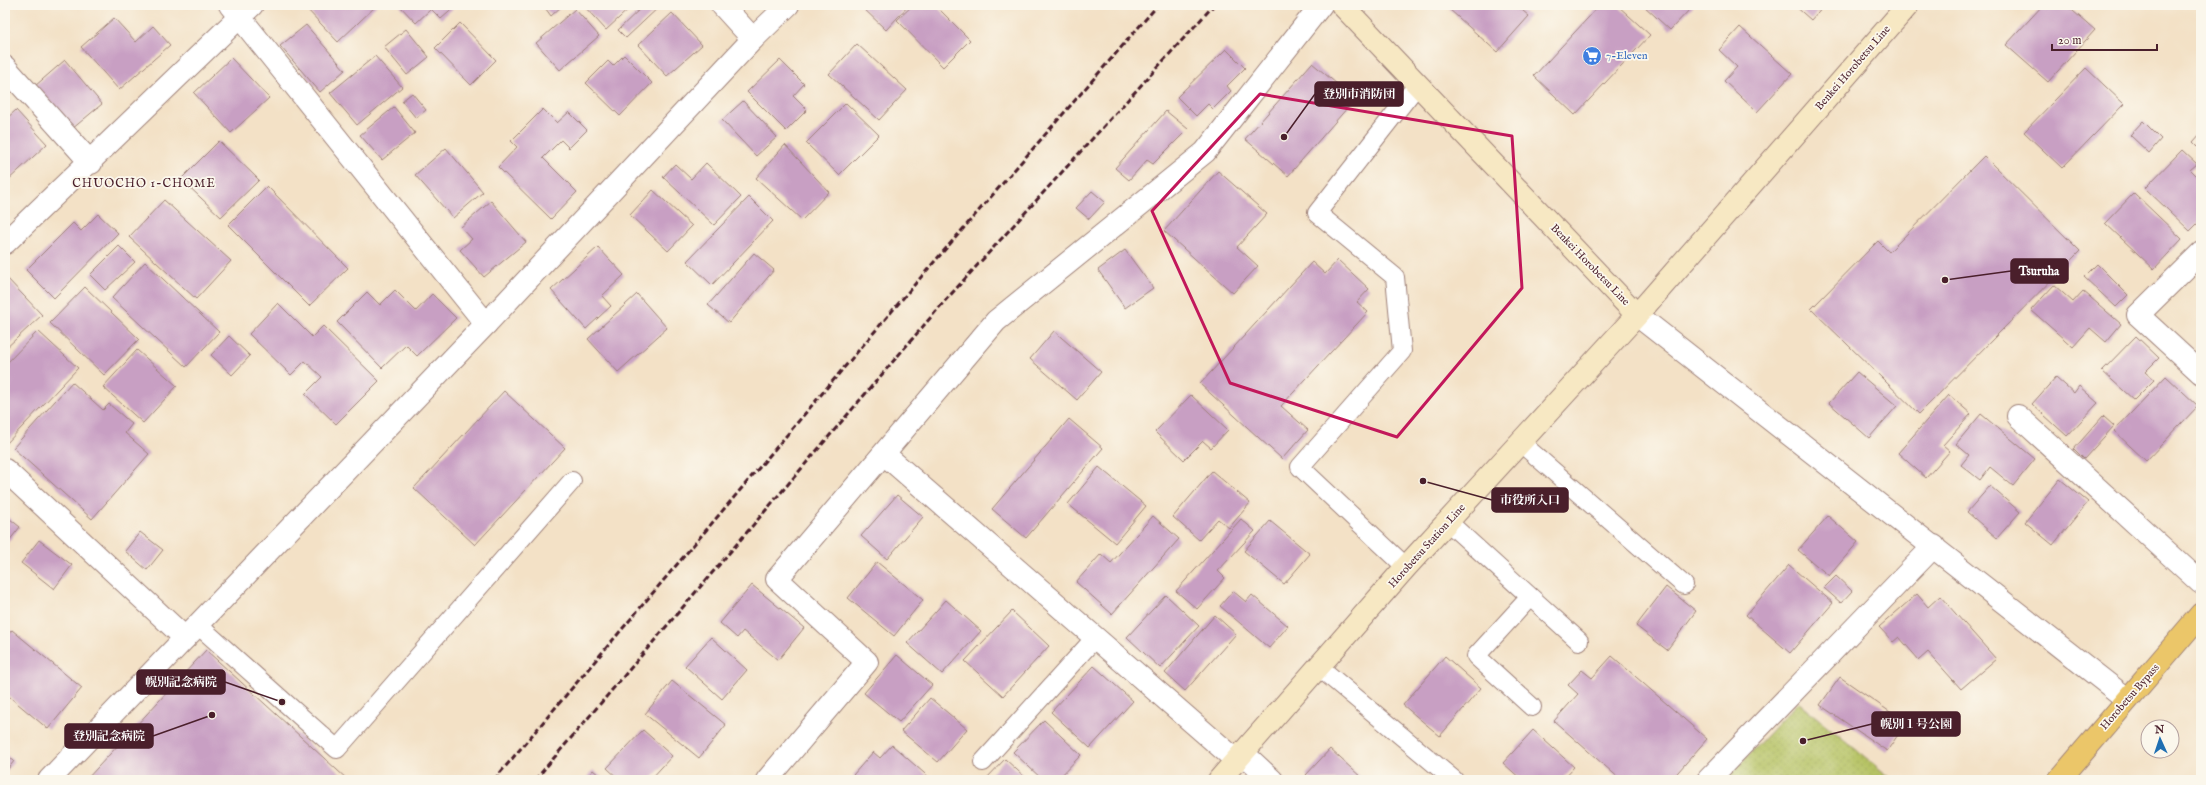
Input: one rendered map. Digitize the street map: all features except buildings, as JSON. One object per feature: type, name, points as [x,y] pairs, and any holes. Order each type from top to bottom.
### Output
[{"type":"highway","name":"Horobetsu Bypass","points":[[2059,780],[2201,614]]},
{"type":"main road","name":"Benkei Horobetsu Line","points":[[1342,5],[1637,315],[1908,5]]},
{"type":"main road","name":"Horobetsu Station Line","points":[[1219,780],[1406,567],[1637,315]]},
{"type":"street","points":[[722,5],[754,39]]},
{"type":"street","points":[[49,780],[486,324],[754,39],[788,5]]},
{"type":"street","points":[[767,780],[867,662],[777,579],[996,321],[1205,152],[1321,5]]},
{"type":"street","points":[[5,243],[91,163],[241,9],[486,324]]},
{"type":"street","points":[[5,67],[91,163]]},
{"type":"street","points":[[2201,253],[2138,315],[2201,373]]},
{"type":"street","points":[[1637,315],[1934,546],[2127,699]]},
{"type":"street","points":[[2018,416],[2201,583]]},
{"type":"street","points":[[884,454],[1094,639],[1240,757],[1272,780]]},
{"type":"street","points":[[5,470],[191,632]]},
{"type":"street","points":[[1708,780],[1934,546]]},
{"type":"lane","points":[[1406,567],[1300,467],[1402,351],[1395,276],[1317,213],[1418,84]]},
{"type":"lane","points":[[1521,443],[1684,585]]},
{"type":"lane","points":[[191,632],[337,749],[572,481]]},
{"type":"lane","points":[[1448,522],[1579,641]]},
{"type":"lane","points":[[1530,597],[1476,656],[1532,706]]},
{"type":"lane","points":[[984,762],[1094,639]]},
{"type":"lane","points":[[1319,667],[1454,780]]},
{"type":"highlighted area","points":[[1260,94],[1512,136],[1522,288],[1397,437],[1230,383],[1152,211]]},
{"type":"green space","points":[[1798,702],[1893,780],[1725,780]]},
{"type":"railway","points":[[494,780],[915,284],[1158,5]]},
{"type":"railway","points":[[535,780],[943,303],[1214,5]]},
{"type":"place","name":"7-Eleven","points":[[1592,56]]},
{"type":"place","name":"登別市消防団","points":[[1284,137]]},
{"type":"place","name":"Tsuruha","points":[[1945,280]]},
{"type":"place","name":"市役所入口","points":[[1423,481]]},
{"type":"place","name":"幌別記念病院","points":[[282,702]]},
{"type":"place","name":"登別記念病院","points":[[212,715]]},
{"type":"place","name":"幌別１号公園","points":[[1803,741]]},
{"type":"district","name":"CHUOCHO 1-CHOME","points":[[144,183]]}]
